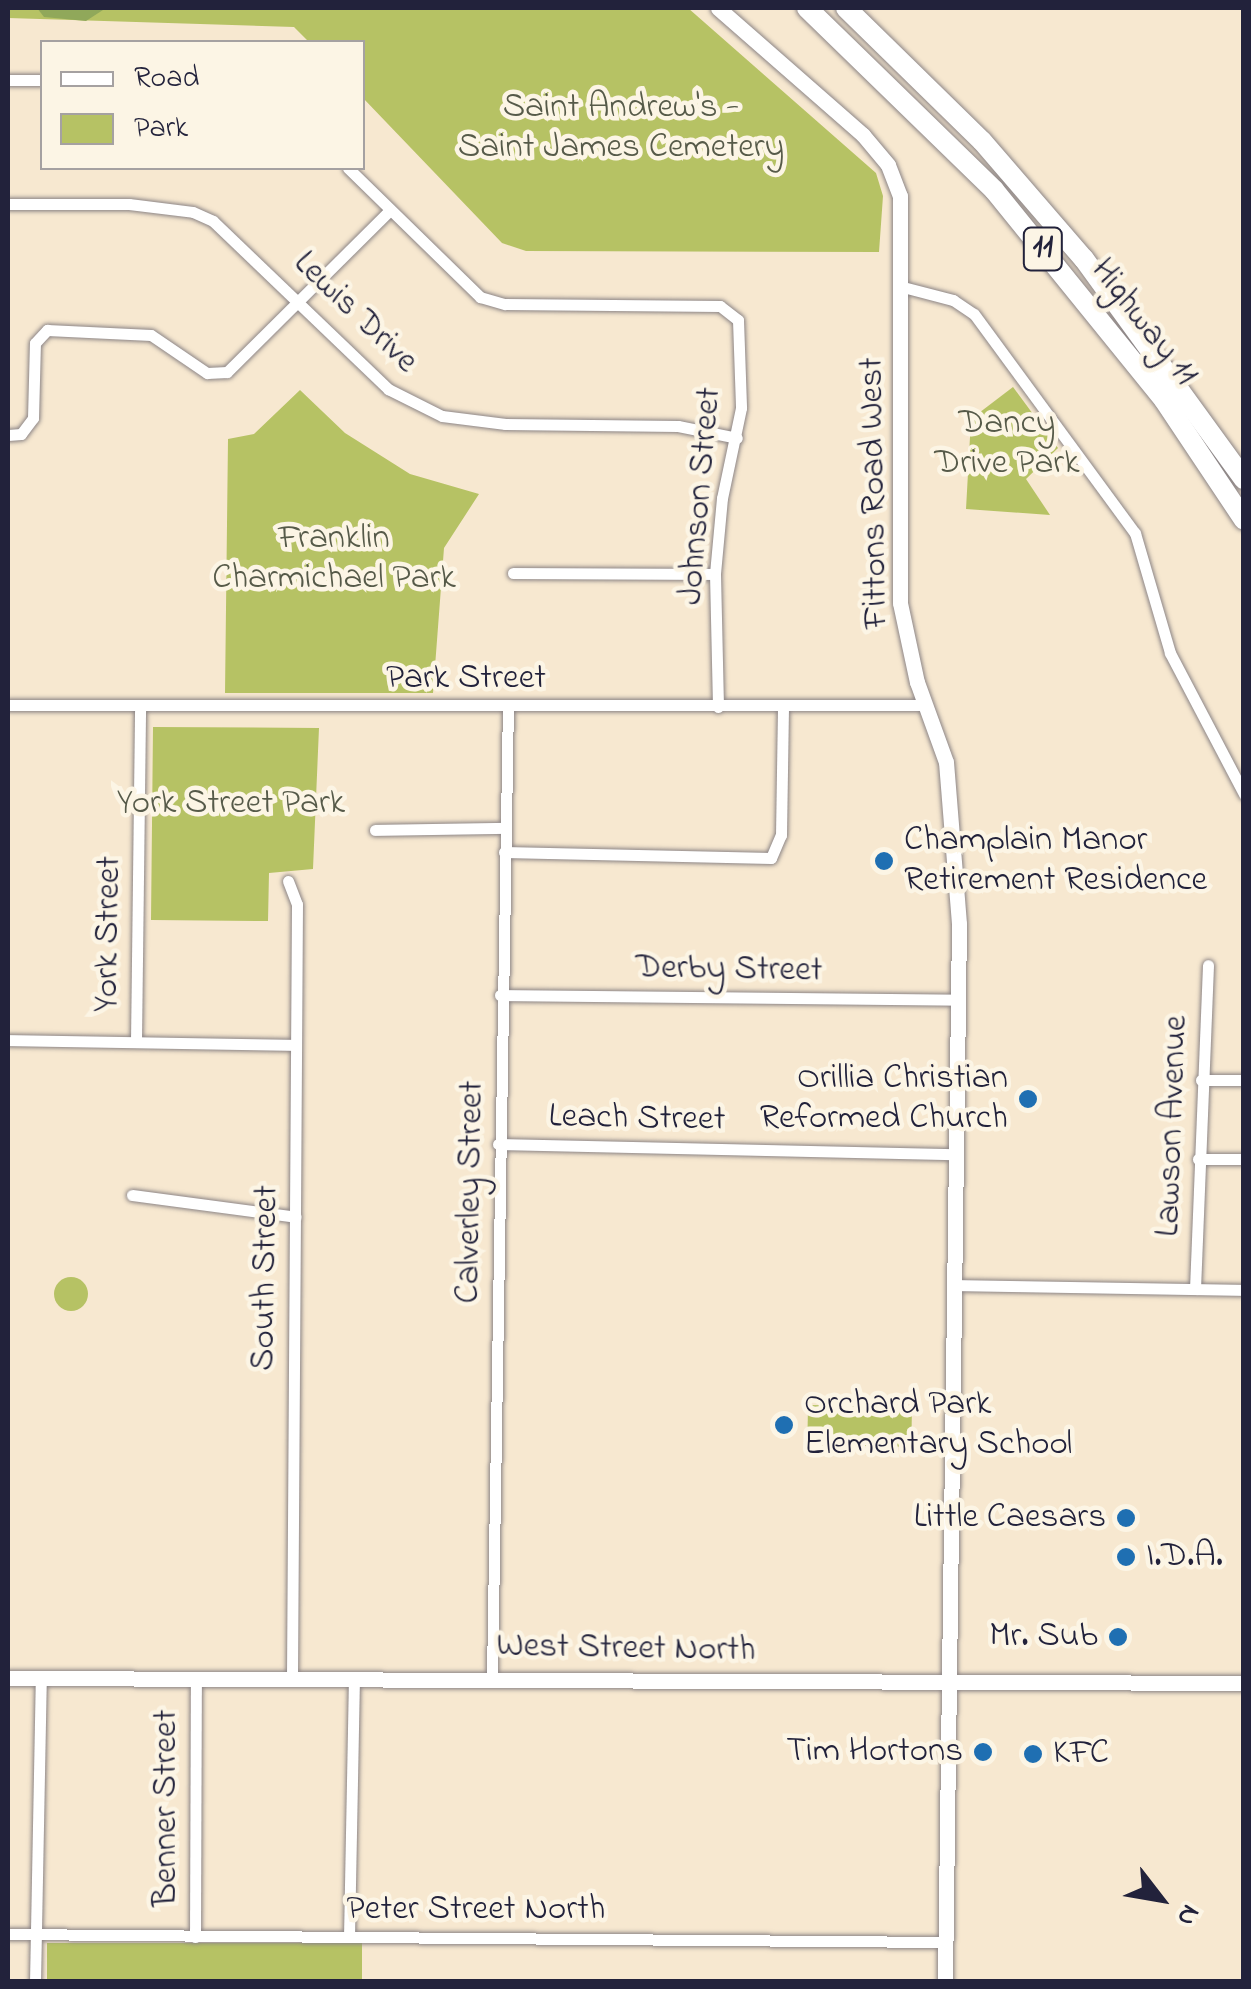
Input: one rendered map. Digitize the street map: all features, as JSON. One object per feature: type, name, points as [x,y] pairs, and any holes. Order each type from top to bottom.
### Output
[{"type":"highway","name":"Highway 11","points":[[808,8],[994,190],[1164,400],[1244,520]]},
{"type":"highway","name":"Highway 11","points":[[846,8],[982,141],[1084,259],[1244,478]]},
{"type":"street","name":"Fittons Road West","points":[[718,8],[863,134],[888,165],[900,196],[900,603],[924,705],[946,762],[955,812],[956,1285],[945,1982]]},
{"type":"street","points":[[8,80],[40,80]]},
{"type":"street","name":"Johnson Street","points":[[350,170],[456,278],[480,297],[506,304],[720,306],[738,320],[737,438],[722,498],[716,574],[718,707]]},
{"type":"street","name":"Lewis Drive","points":[[8,204],[192,212],[245,244],[388,388],[442,416],[505,424],[678,426],[737,438]]},
{"type":"street","points":[[8,435],[20,434],[32,418],[35,344],[47,330],[122,328],[151,335],[217,376],[237,365],[389,211]]},
{"type":"street","points":[[903,287],[952,300],[974,314],[1135,533],[1170,653],[1244,794]]},
{"type":"street","points":[[513,573],[716,574]]},
{"type":"street","name":"Park Street","points":[[8,704],[924,705]]},
{"type":"street","name":"York Street","points":[[136,1042],[140,706]]},
{"type":"street","name":"Calverley Street","points":[[492,1677],[500,995],[508,706]]},
{"type":"street","points":[[504,852],[770,858],[781,836],[782,706]]},
{"type":"street","points":[[374,830],[505,828]]},
{"type":"street","name":"South Street","points":[[288,880],[298,904],[292,1679]]},
{"type":"street","name":"Lawson Avenue","points":[[1195,1290],[1208,966]]},
{"type":"street","name":"Derby Street","points":[[500,995],[958,1000]]},
{"type":"street","points":[[8,1040],[295,1046]]},
{"type":"street","points":[[1201,1080],[1244,1080]]},
{"type":"street","name":"Leach Street","points":[[498,1144],[956,1154]]},
{"type":"street","points":[[1198,1160],[1244,1159]]},
{"type":"street","points":[[132,1196],[296,1217]]},
{"type":"street","points":[[956,1285],[1244,1290]]},
{"type":"street","name":"West Street North","points":[[8,1678],[1244,1682]]},
{"type":"street","points":[[34,1982],[41,1678]]},
{"type":"street","points":[[349,1938],[354,1678]]},
{"type":"street","name":"Benner Street","points":[[194,1936],[196,1679]]},
{"type":"street","name":"Peter Street North","points":[[8,1934],[945,1942]]},
{"type":"green space","name":"Saint Andrew's - Saint James Cemetery","points":[[8,8],[688,8],[876,173],[883,196],[879,252],[526,251],[502,243],[365,100],[365,40],[307,40],[294,27],[8,18]]},
{"type":"green space","points":[[37,8],[106,8],[86,21],[44,17]]},
{"type":"green space","name":"Dancy Drive Park","points":[[1013,387],[1058,448],[1026,479],[1050,515],[966,509],[971,419]]},
{"type":"green space","name":"Franklin Charmichael Park","points":[[300,390],[345,433],[410,474],[479,494],[444,548],[433,693],[225,693],[228,439],[254,434]]},
{"type":"green space","name":"York Street Park","points":[[153,727],[319,728],[313,869],[269,873],[268,921],[151,920]]},
{"type":"green space","points":[[71,1277],[83,1282],[88,1294],[83,1306],[71,1311],[59,1306],[54,1294],[59,1282]]},
{"type":"green space","points":[[808,1405],[912,1407],[911,1447],[807,1445]]},
{"type":"green space","points":[[47,1943],[362,1943],[362,1981],[47,1981]]},
{"type":"place","name":"Champlain Manor Retirement Residence","points":[[884,861]]},
{"type":"place","name":"Orillia Christian Reformed Church","points":[[1028,1099]]},
{"type":"place","name":"Orchard Park Elementary School","points":[[784,1425]]},
{"type":"place","name":"Little Caesars","points":[[1126,1518]]},
{"type":"place","name":"I.D.A.","points":[[1126,1557]]},
{"type":"place","name":"Mr. Sub","points":[[1118,1637]]},
{"type":"place","name":"Tim Hortons","points":[[983,1752]]},
{"type":"place","name":"KFC","points":[[1033,1754]]}]
